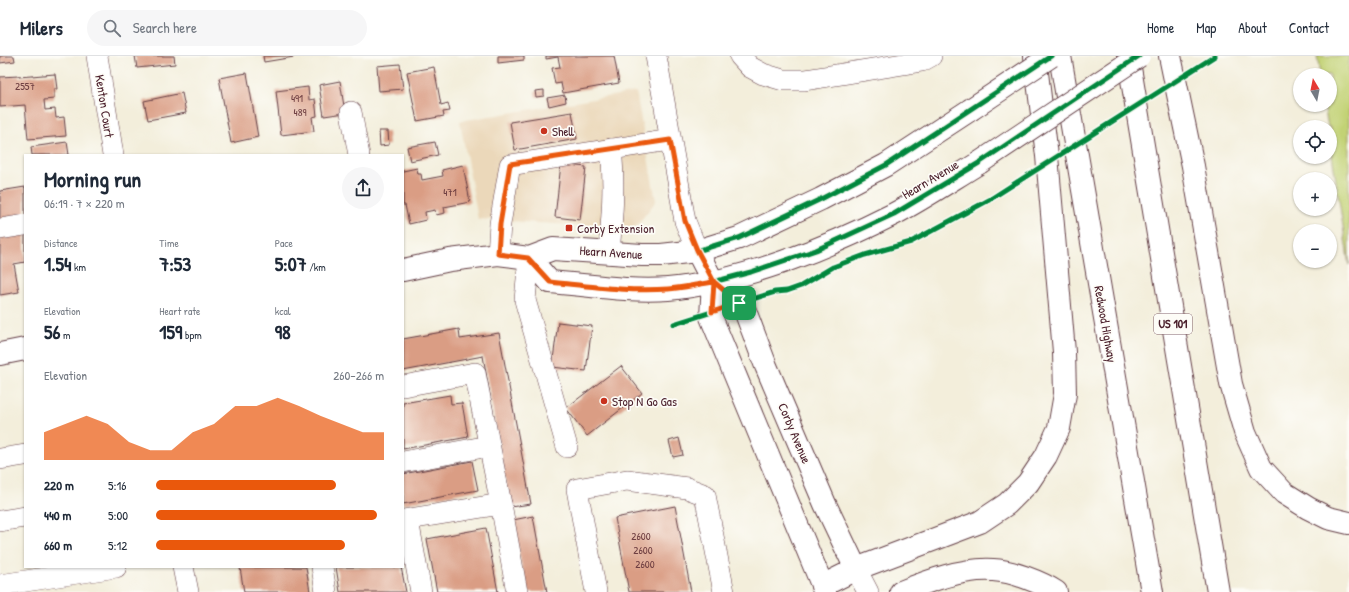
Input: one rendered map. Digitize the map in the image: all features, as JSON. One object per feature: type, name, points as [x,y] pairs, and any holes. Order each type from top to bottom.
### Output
[{"type":"main road","points":[[714,282],[711,317],[824,589],[856,569],[980,522],[1007,504],[1028,483],[1046,456],[1059,428],[1065,394],[1064,352],[1048,156],[1035,56]]},
{"type":"main road","name":"Hearn Avenue","points":[[404,270],[450,260],[498,254],[528,258],[553,249],[661,255],[697,250],[739,238],[821,199],[886,165],[1051,56]]},
{"type":"main road","name":"Redwood Highway","points":[[1060,56],[1152,592]]},
{"type":"main road","name":"US 101","points":[[1128,56],[1218,592]]},
{"type":"main road","name":"Hearn Avenue","points":[[528,258],[550,282],[646,290],[668,289],[714,282],[750,272],[816,250],[894,214],[979,162],[1139,56]]},
{"type":"main road","points":[[1170,56],[1193,166],[1231,384],[1245,432],[1261,468],[1284,493],[1328,518],[1349,523]]},
{"type":"main road","name":"Corby Avenue","points":[[697,250],[714,282],[744,308],[766,366],[825,504],[856,569]]},
{"type":"main road","points":[[0,354],[24,349]]},
{"type":"main road","points":[[901,592],[929,580],[962,572],[993,570],[1024,576],[1047,586],[1056,592]]},
{"type":"street","name":"Kenton Court","points":[[97,56],[113,154]]},
{"type":"street","name":"Corby Avenue","points":[[656,56],[685,221],[697,250]]},
{"type":"street","points":[[740,56],[750,67],[763,74],[783,80],[805,80],[922,62],[931,56]]},
{"type":"street","points":[[351,112],[359,154]]},
{"type":"street","points":[[498,254],[500,224],[510,164],[670,140]]},
{"type":"street","points":[[609,253],[613,173],[611,149]]},
{"type":"street","points":[[0,229],[24,225]]},
{"type":"street","points":[[528,258],[525,300],[567,447]]},
{"type":"street","points":[[404,386],[475,373],[517,592]]},
{"type":"street","points":[[404,462],[489,446]]},
{"type":"street","points":[[0,459],[24,455]]},
{"type":"street","points":[[596,592],[577,489],[626,480],[687,488],[705,496],[724,592]]},
{"type":"street","points":[[421,592],[405,520],[501,504]]},
{"type":"street","points":[[0,521],[24,517]]},
{"type":"street","points":[[0,585],[105,568]]},
{"type":"street","points":[[183,568],[188,592]]},
{"type":"street","points":[[322,568],[326,592]]},
{"type":"street","name":"Corby Avenue","points":[[856,569],[868,592]]},
{"type":"shaded area","points":[[636,92],[656,201],[634,229],[478,219],[460,121]]},
{"type":"green space","points":[[1317,56],[1349,56],[1349,265],[1337,187],[1337,172],[1335,172],[1333,164],[1337,164],[1337,120],[1327,120],[1325,112],[1337,112],[1337,68],[1319,68]]},
{"type":"building","points":[[0,56],[14,56],[15,61],[0,63]]},
{"type":"building","points":[[135,56],[174,56],[175,64],[137,68]]},
{"type":"building","points":[[263,56],[294,56],[294,57],[264,62]]},
{"type":"building","points":[[498,56],[524,56],[524,60],[498,63]]},
{"type":"building","points":[[546,56],[614,56],[619,83],[563,93],[561,83],[555,84],[552,68],[560,67],[558,57],[546,59]]},
{"type":"building","points":[[400,64],[403,89],[379,91],[377,66]]},
{"type":"building","points":[[434,67],[441,105],[448,103],[450,111],[443,112],[444,116],[417,121],[407,72]]},
{"type":"building","points":[[247,73],[258,137],[231,143],[219,78]]},
{"type":"building","points":[[55,74],[57,89],[54,89],[54,99],[44,100],[45,110],[55,109],[56,118],[64,117],[66,136],[28,139],[25,105],[0,107],[0,77]]},
{"type":"building","points":[[340,81],[345,113],[324,116],[319,85]]},
{"type":"building","points":[[308,87],[309,100],[315,99],[317,116],[312,117],[314,131],[281,135],[276,91]]},
{"type":"building","points":[[544,90],[544,96],[536,97],[535,91]]},
{"type":"building","points":[[182,93],[186,113],[148,120],[144,101]]},
{"type":"building","points":[[565,95],[566,102],[549,106],[547,98]]},
{"type":"building","name":"Shell","points":[[572,112],[577,139],[515,150],[510,122]]},
{"type":"building","points":[[379,131],[388,131],[389,145],[380,146]]},
{"type":"building","points":[[67,142],[69,154],[32,154],[31,147]]},
{"type":"building","points":[[435,142],[438,155],[410,161],[407,147]]},
{"type":"building","points":[[561,164],[586,167],[580,220],[555,217]]},
{"type":"building","points":[[463,165],[470,202],[444,207],[445,213],[436,215],[435,210],[425,212],[426,220],[409,224],[404,205],[404,171],[417,168],[418,174],[421,174],[422,180],[443,176],[442,170]]},
{"type":"building","points":[[24,187],[24,217],[0,221],[0,191]]},
{"type":"building","points":[[24,232],[24,262],[14,264],[19,292],[0,295],[0,236]]},
{"type":"building","points":[[558,322],[592,326],[586,371],[552,367]]},
{"type":"building","points":[[459,329],[460,339],[499,333],[531,504],[510,507],[483,356],[404,371],[404,339]]},
{"type":"building","name":"Stop N Go Gas","points":[[621,366],[642,393],[587,436],[566,408]]},
{"type":"building","points":[[450,395],[451,404],[462,403],[468,437],[404,449],[404,403]]},
{"type":"building","points":[[679,438],[683,455],[673,457],[669,441]]},
{"type":"building","points":[[472,461],[478,490],[404,504],[404,474]]},
{"type":"building","points":[[675,506],[691,592],[629,592],[615,518]]},
{"type":"building","points":[[533,516],[547,592],[526,592],[513,520]]},
{"type":"building","points":[[486,528],[498,592],[437,592],[427,539]]},
{"type":"building","points":[[240,568],[306,568],[310,592],[244,592]]},
{"type":"building","points":[[336,568],[401,568],[406,592],[340,592]]},
{"type":"cycle path","points":[[697,251],[739,238],[821,199],[886,165],[1051,56]]},
{"type":"cycle path","points":[[713,282],[751,272],[816,250],[894,214],[979,163],[1139,56]]},
{"type":"cycle path","points":[[674,324],[775,292],[787,291],[801,286],[833,267],[865,255],[911,242],[989,200],[1215,56]]},
{"type":"place","name":"Shell","points":[[544,131]]},
{"type":"place","name":"Corby Extension","points":[[569,228]]},
{"type":"place","name":"Stop N Go Gas","points":[[604,401]]},
{"type":"route","points":[[739,303],[712,312],[714,282],[668,289],[646,290],[550,282],[528,258],[498,254],[500,224],[510,164],[670,140],[685,221],[697,250],[714,282],[739,303]]}]
